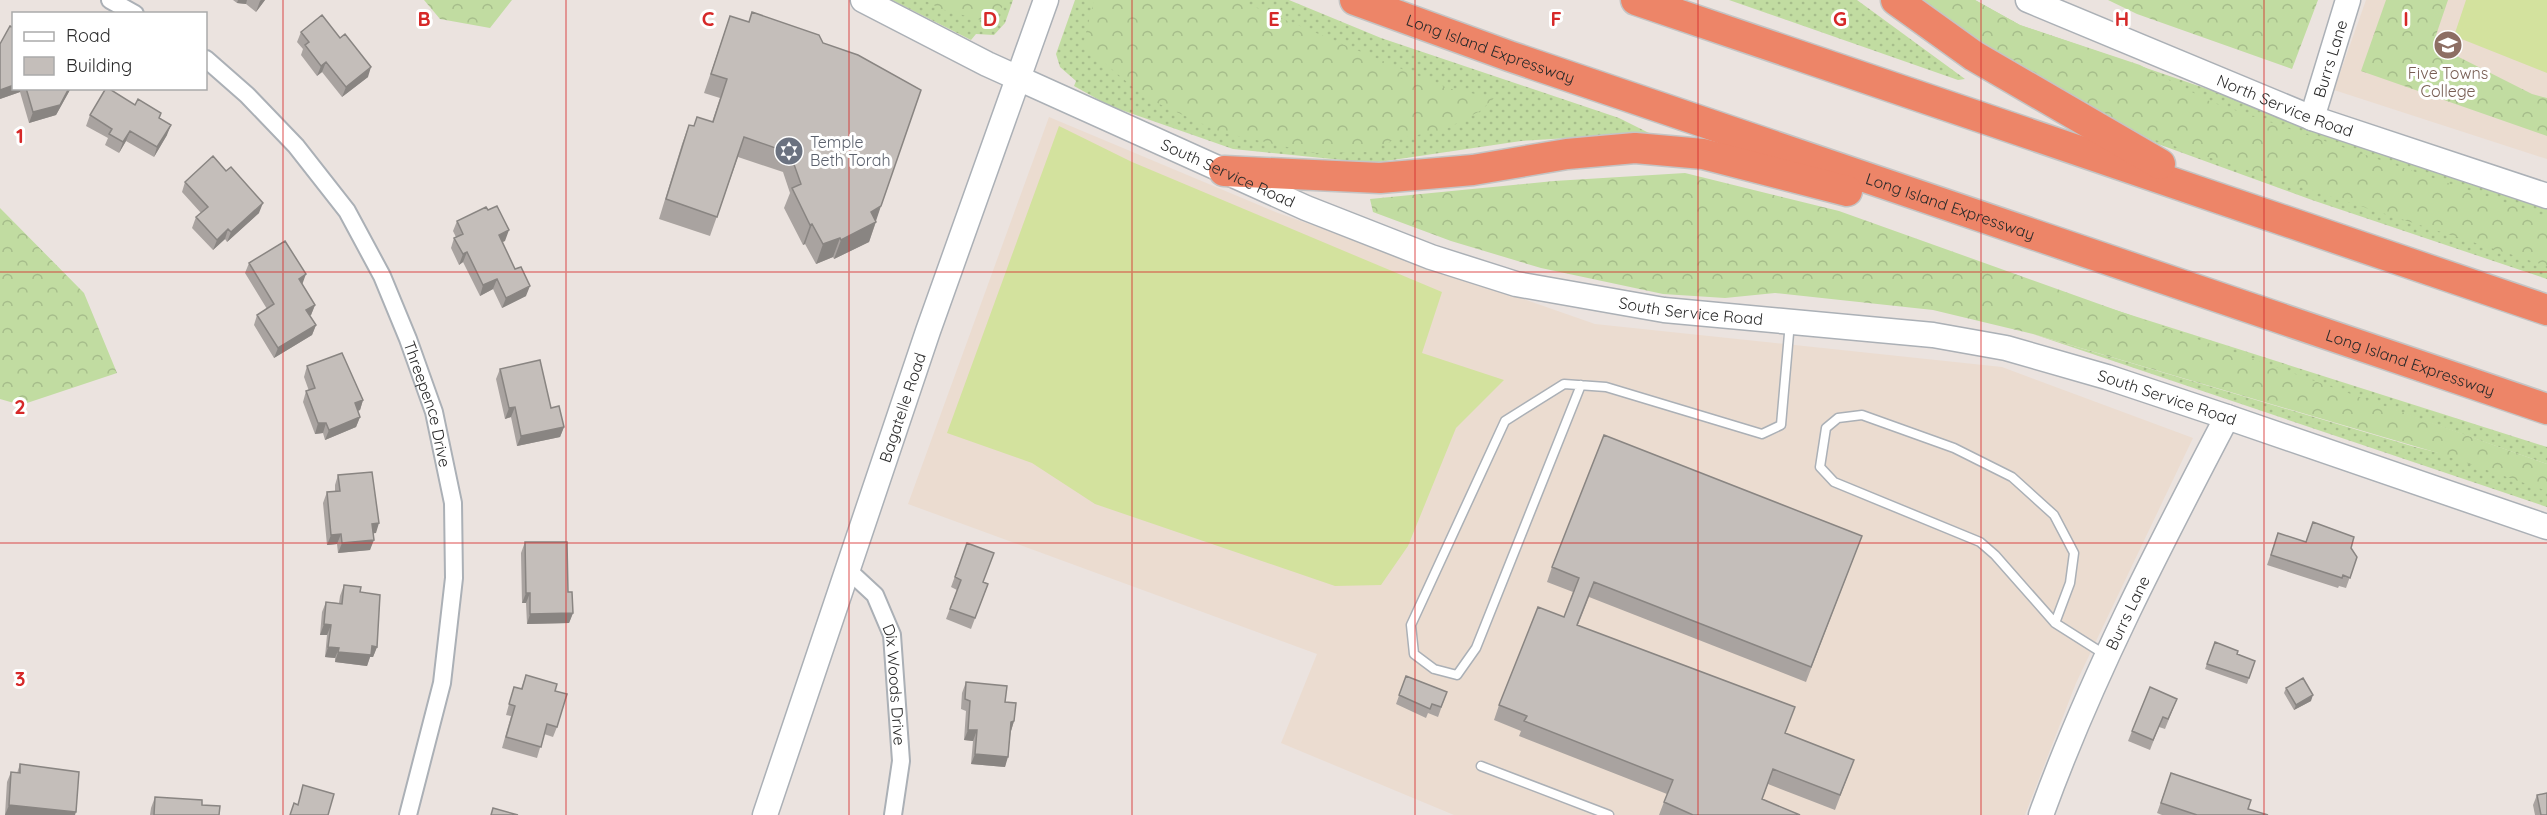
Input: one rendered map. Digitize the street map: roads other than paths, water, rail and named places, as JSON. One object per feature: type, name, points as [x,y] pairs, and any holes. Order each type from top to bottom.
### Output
[{"type":"highway","name":"Long Island Expressway","points":[[1355,0],[1509,56],[2547,409]]},
{"type":"highway","points":[[1636,0],[2547,309]]},
{"type":"highway","points":[[1896,0],[1974,56],[2222,199]]},
{"type":"highway","points":[[1224,171],[1380,178],[1473,170],[1567,154],[1635,148],[1703,154],[1784,173],[2192,289]]},
{"type":"main road","name":"South Service Road","points":[[863,0],[1019,79],[1306,208],[1431,257],[1516,284],[1664,310],[1934,335],[2006,348],[2107,377],[2547,527]]},
{"type":"main road","name":"Bagatelle Road","points":[[765,815],[936,310],[1046,0]]},
{"type":"main road","name":"North Service Road","points":[[2028,0],[2312,118],[2547,196]]},
{"type":"main road","name":"Burrs Lane","points":[[2312,118],[2348,0]]},
{"type":"main road","name":"Burrs Lane","points":[[2041,815],[2062,757],[2134,595],[2227,417]]},
{"type":"street","points":[[110,0],[131,12]]},
{"type":"street","name":"Threepence Drive","points":[[207,60],[247,95],[296,146],[346,211],[381,276],[408,339],[434,412],[453,503],[454,578],[442,683],[408,815]]},
{"type":"street","name":"Dix Woods Drive","points":[[848,570],[875,595],[892,635],[901,761],[893,815]]},
{"type":"lane","points":[[1581,385],[1476,648],[1457,675],[1434,669],[1414,654],[1411,625],[1505,421],[1564,384],[1581,385],[1606,387],[1762,434],[1781,425],[1790,322]]},
{"type":"lane","points":[[2055,623],[2070,583],[2074,553],[2054,515],[2012,477],[1954,448],[1862,415],[1839,418],[1826,428],[1820,467],[1834,482],[1980,542],[1995,555],[2055,623],[2107,656]]},
{"type":"lane","points":[[1481,766],[1610,815]]},
{"type":"place","name":"Five Towns College","points":[[2448,45]]},
{"type":"place","name":"Temple Beth Torah","points":[[789,151]]}]
